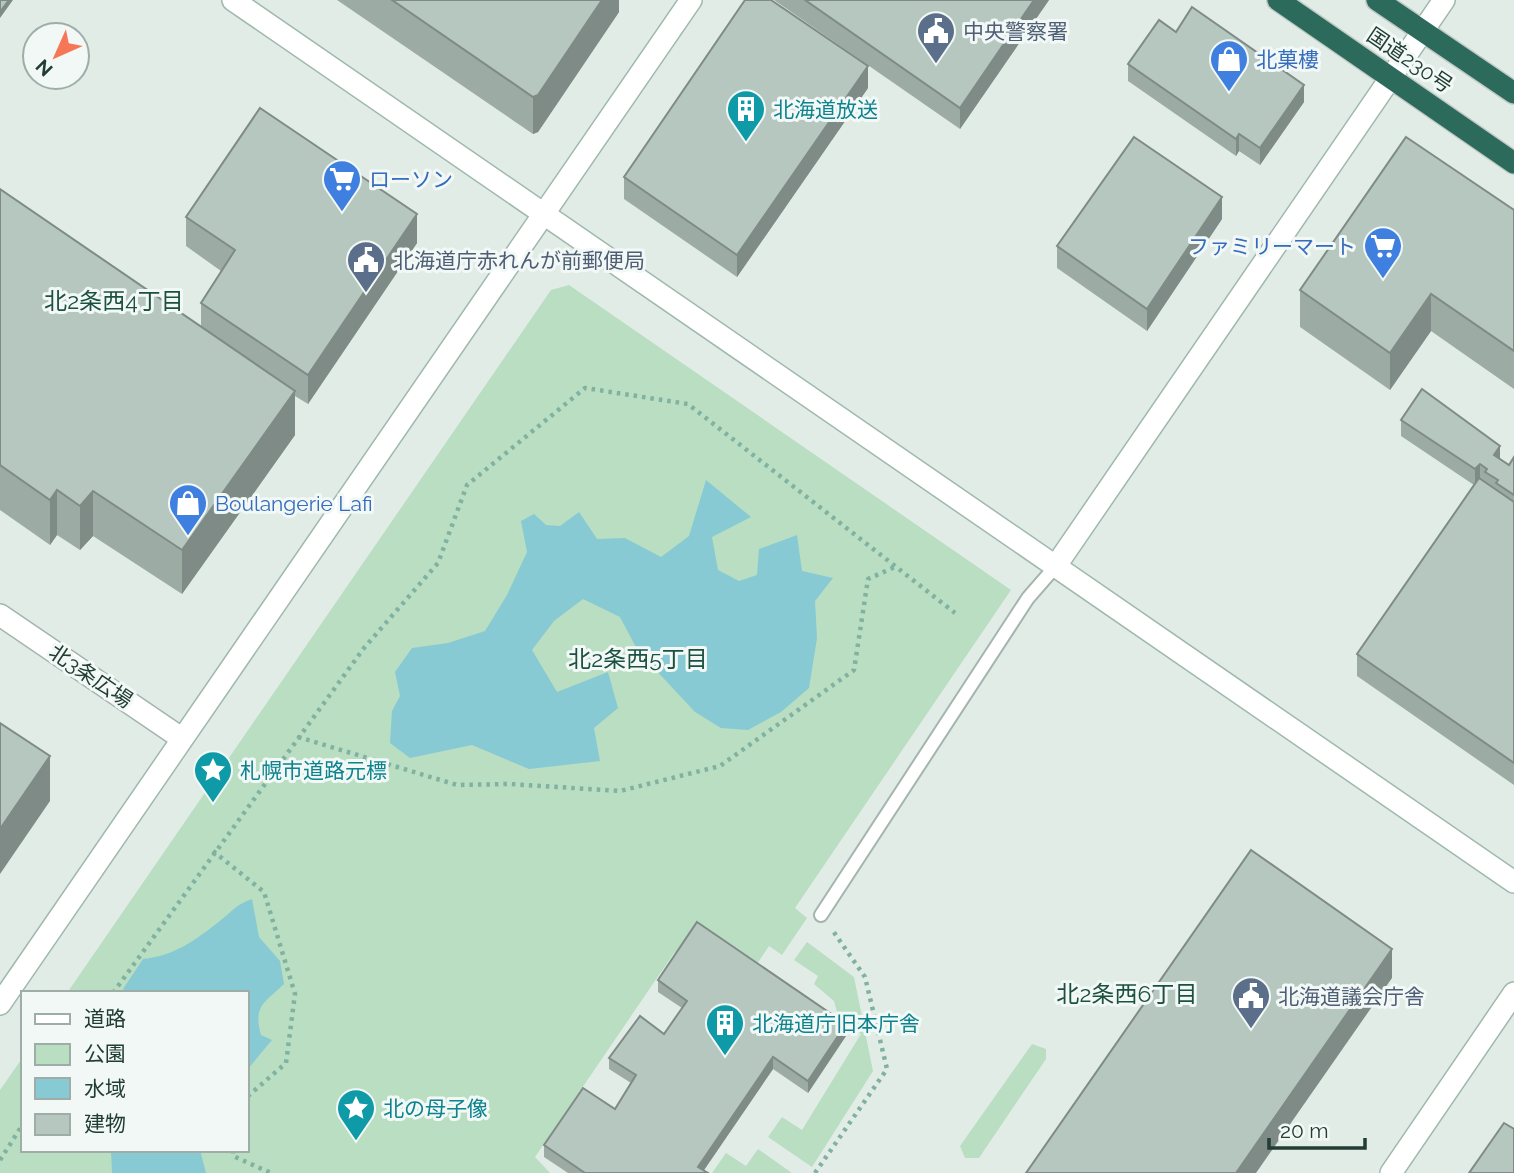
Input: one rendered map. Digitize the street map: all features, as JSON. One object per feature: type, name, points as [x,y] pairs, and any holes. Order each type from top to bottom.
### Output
[{"type":"highway","name":"国道230号","points":[[1278,0],[1514,163]]},
{"type":"highway","name":"国道230号","points":[[1377,0],[1514,93]]},
{"type":"street","points":[[233,0],[1514,883]]},
{"type":"street","points":[[0,1004],[691,0]]},
{"type":"street","points":[[1055,567],[1444,0]]},
{"type":"street","name":"北3条広場","points":[[0,615],[181,738]]},
{"type":"street","points":[[1391,1173],[1514,993]]},
{"type":"lane","points":[[821,915],[1028,598],[1055,567]]},
{"type":"path","points":[[114,991],[213,851],[364,648],[438,563],[467,485],[585,388],[688,404],[955,613]]},
{"type":"path","points":[[298,737],[457,785],[510,784],[620,791],[720,766],[854,670],[868,579],[897,566]]},
{"type":"path","points":[[213,851],[264,892],[295,994],[286,1063],[248,1096]]},
{"type":"path","points":[[815,1173],[887,1069],[865,977],[821,915]]},
{"type":"path","points":[[0,1160],[21,1127]]},
{"type":"path","points":[[233,1152],[233,1156],[271,1173]]},
{"type":"green space","points":[[569,285],[1011,590],[795,908],[807,918],[782,955],[769,946],[755,967],[692,941],[674,953],[535,1157],[550,1173],[0,1173],[0,1090],[21,1060],[21,1152],[248,1152],[248,991],[68,991],[551,290]]},
{"type":"green space","points":[[807,942],[854,977],[873,1071],[812,1167],[768,1137],[782,1117],[802,1130],[861,1034],[839,1019],[834,1001],[814,984],[818,976],[794,960]]},
{"type":"green space","points":[[1032,1044],[1046,1049],[1046,1059],[979,1158],[965,1158],[960,1146]]},
{"type":"green space","points":[[758,1149],[792,1173],[712,1173],[726,1153],[746,1166]]},
{"type":"water","points":[[706,480],[751,517],[712,537],[718,570],[739,581],[757,575],[759,549],[797,535],[802,571],[833,578],[815,601],[817,638],[809,688],[781,712],[748,730],[721,728],[695,712],[638,651],[620,617],[583,599],[554,621],[532,650],[557,692],[608,672],[618,708],[594,728],[600,761],[529,769],[472,745],[410,758],[390,743],[392,711],[400,696],[395,672],[412,648],[448,643],[485,631],[507,595],[527,552],[521,521],[534,514],[546,525],[560,526],[579,512],[597,539],[625,538],[661,557],[689,536]]},
{"type":"water","points":[[252,899],[259,937],[280,961],[284,984],[259,1011],[261,1035],[272,1040],[248,1069],[248,991],[123,989],[143,959],[184,946],[238,905]]},
{"type":"water","points":[[111,1152],[201,1152],[206,1173],[112,1173]]},
{"type":"building","points":[[0,0],[9,0],[0,12]]},
{"type":"building","points":[[392,0],[602,0],[538,95],[533,97]]},
{"type":"building","name":"北海道放送","points":[[745,0],[771,0],[868,66],[737,255],[624,177]]},
{"type":"building","name":"中央警察署","points":[[805,0],[1034,0],[960,108]]},
{"type":"building","points":[[1192,7],[1304,85],[1260,148],[1239,134],[1236,139],[1128,64],[1159,20],[1176,32]]},
{"type":"building","points":[[260,108],[417,214],[308,375],[201,303],[235,250],[186,217]]},
{"type":"building","points":[[1134,137],[1222,197],[1147,309],[1057,246]]},
{"type":"building","points":[[1406,137],[1514,210],[1514,351],[1431,294],[1390,353],[1300,290]]},
{"type":"building","points":[[0,189],[295,391],[182,550],[93,491],[80,506],[57,490],[50,500],[0,465]]},
{"type":"building","points":[[1422,389],[1500,446],[1494,455],[1509,465],[1514,457],[1514,495],[1496,483],[1498,480],[1485,472],[1487,469],[1480,464],[1475,469],[1401,420]]},
{"type":"building","points":[[1479,478],[1514,502],[1514,763],[1357,654]]},
{"type":"building","points":[[0,723],[50,756],[0,829]]},
{"type":"building","name":"北海道議会庁舎","points":[[1251,850],[1392,949],[1236,1173],[1026,1173]]},
{"type":"building","name":"北海道庁旧本庁舎","points":[[697,922],[846,1024],[808,1081],[773,1057],[698,1167],[708,1173],[585,1173],[544,1145],[583,1088],[615,1109],[636,1075],[609,1058],[640,1016],[664,1034],[687,1001],[658,980]]},
{"type":"building","points":[[1504,1123],[1514,1129],[1514,1173],[1469,1173]]},
{"type":"place","name":"中央警察署","points":[[936,65]]},
{"type":"place","name":"北菓樓","points":[[1229,93]]},
{"type":"place","name":"北海道放送","points":[[746,143]]},
{"type":"place","name":"ローソン","points":[[342,213]]},
{"type":"place","name":"ファミリーマート","points":[[1383,280]]},
{"type":"place","name":"北海道庁赤れんが前郵便局","points":[[366,294]]},
{"type":"place","name":"Boulangerie Lafi","points":[[188,537]]},
{"type":"place","name":"札幌市道路元標","points":[[213,804]]},
{"type":"place","name":"北海道議会庁舎","points":[[1251,1030]]},
{"type":"place","name":"北海道庁旧本庁舎","points":[[725,1057]]},
{"type":"place","name":"北の母子像","points":[[356,1142]]},
{"type":"district","name":"北2条西4丁目","points":[[114,300]]},
{"type":"district","name":"北2条西5丁目","points":[[638,658]]},
{"type":"district","name":"北2条西6丁目","points":[[1127,993]]}]
